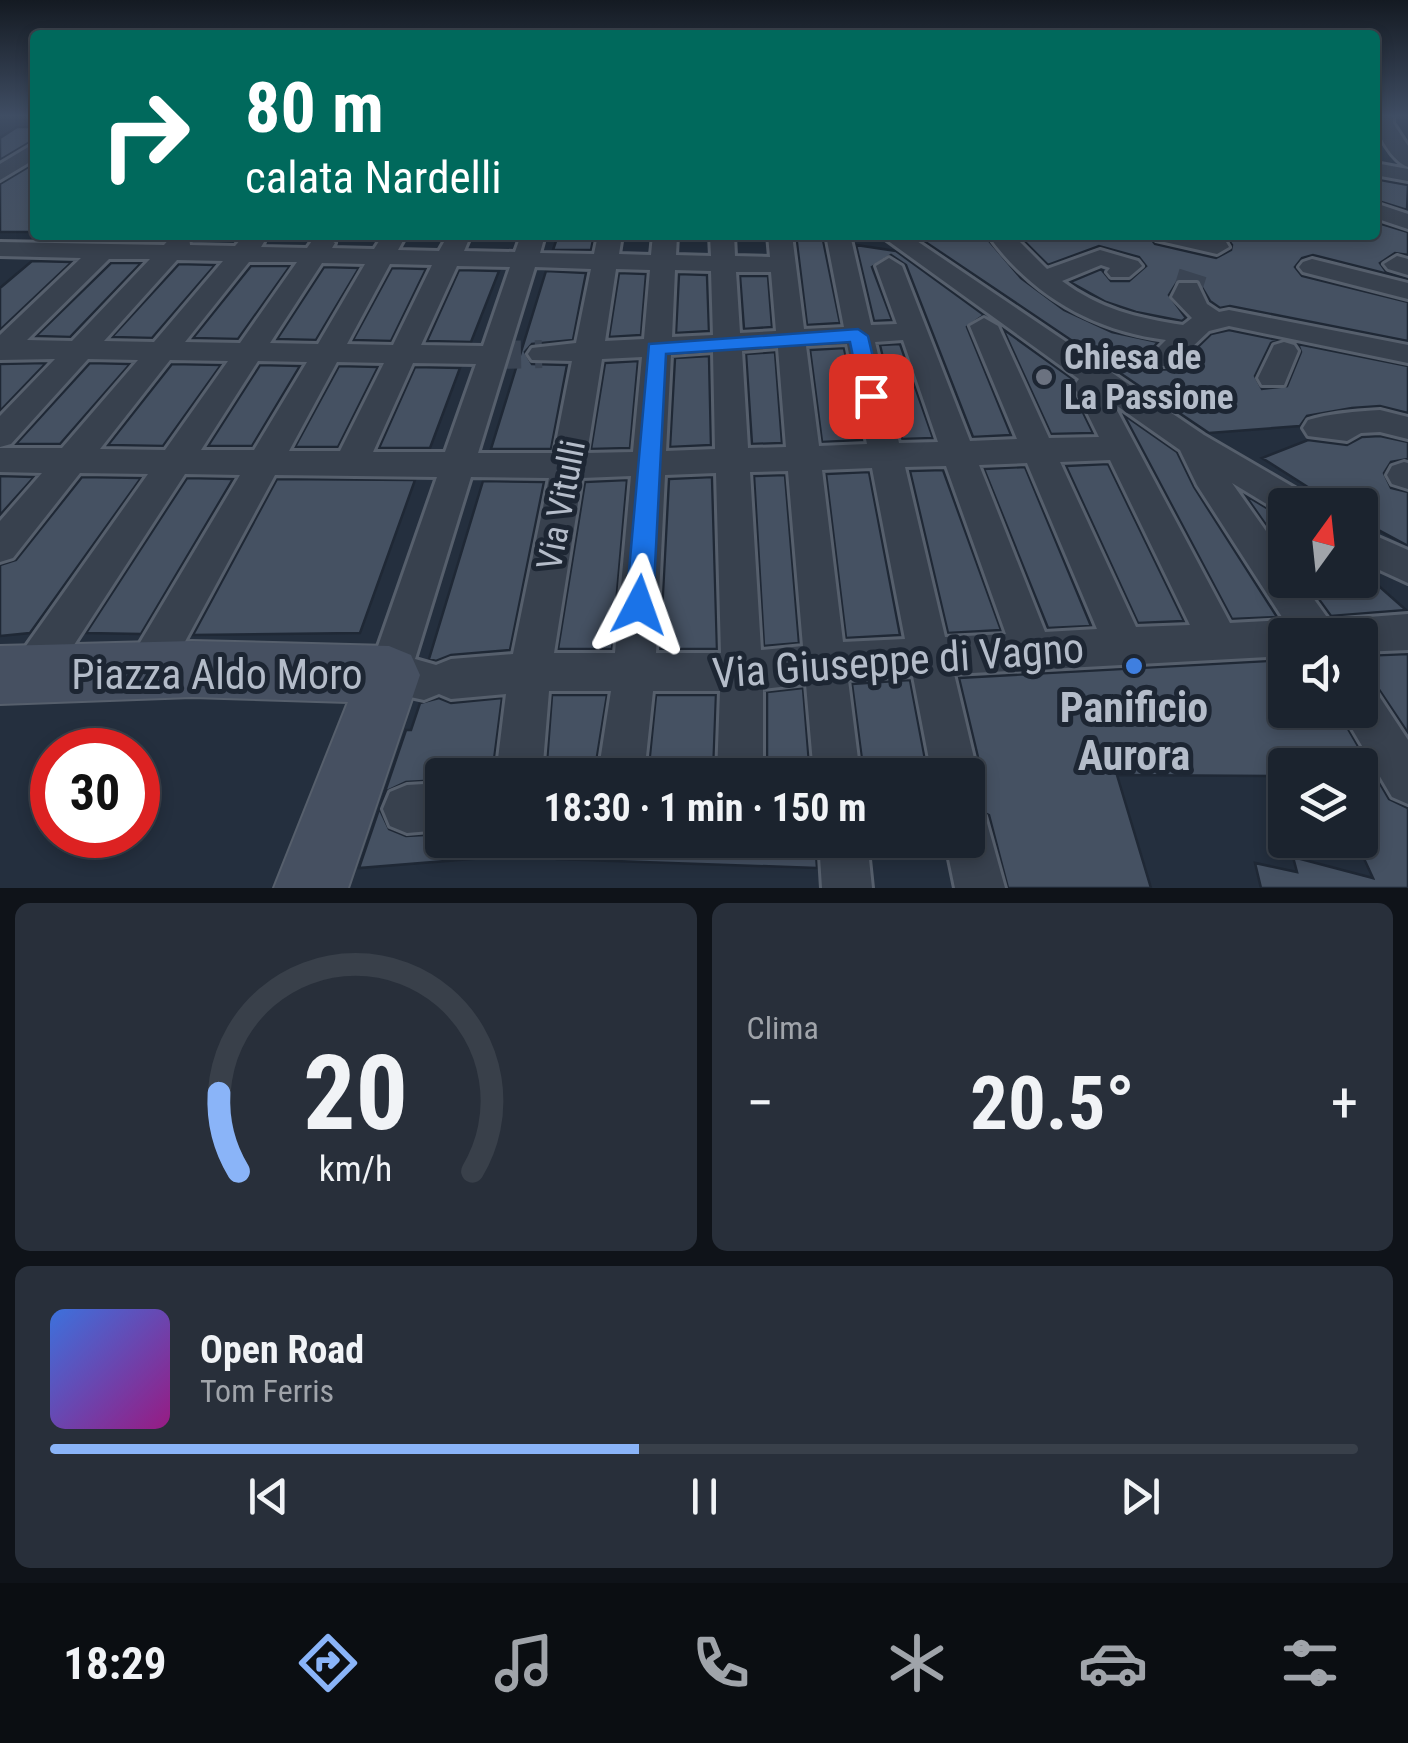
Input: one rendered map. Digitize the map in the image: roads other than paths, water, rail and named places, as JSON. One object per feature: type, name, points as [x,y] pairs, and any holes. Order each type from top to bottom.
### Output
[{"type":"street","points":[[0,174],[23,157]]},
{"type":"street","points":[[1380,170],[1408,175]]},
{"type":"street","points":[[0,174],[30,174]]},
{"type":"street","points":[[1380,212],[1408,222]]},
{"type":"street","points":[[1005,240],[1064,296],[1098,314],[1123,324],[1186,334]]},
{"type":"street","points":[[1178,240],[1217,247]]},
{"type":"street","points":[[0,249],[37,242],[103,251],[178,244],[782,250],[836,758]]},
{"type":"street","points":[[0,274],[37,242]]},
{"type":"street","points":[[0,436],[178,244]]},
{"type":"street","points":[[0,547],[250,244]]},
{"type":"street","points":[[1189,244],[1190,281],[1185,297],[1195,301],[1193,307],[1284,347],[1408,354]]},
{"type":"street","points":[[9,676],[172,461],[322,245]]},
{"type":"street","points":[[147,670],[388,245]]},
{"type":"street","points":[[350,466],[454,245]]},
{"type":"street","points":[[421,678],[458,465],[530,246]]},
{"type":"street","name":"Via Vitulli","points":[[521,758],[530,672],[608,248]]},
{"type":"street","points":[[623,758],[634,675],[664,248]]},
{"type":"street","points":[[722,249],[742,672],[740,758]]},
{"type":"street","points":[[1,350],[103,251]]},
{"type":"street","points":[[841,251],[950,758]]},
{"type":"street","points":[[890,251],[915,331],[1032,651]]},
{"type":"street","points":[[890,251],[1131,387],[1193,443],[1268,488]]},
{"type":"street","points":[[1044,279],[1100,257],[1128,266],[1120,272]]},
{"type":"street","points":[[1312,267],[1408,292]]},
{"type":"street","points":[[1162,359],[1186,334],[1220,319]]},
{"type":"street","points":[[984,326],[1124,646]]},
{"type":"street","points":[[542,354],[915,331]]},
{"type":"street","points":[[1,350],[494,356]]},
{"type":"street","points":[[1088,386],[1220,642]]},
{"type":"street","points":[[1319,428],[1336,432],[1361,421],[1408,428]]},
{"type":"street","points":[[1193,443],[1209,476],[1305,618]]},
{"type":"street","points":[[0,460],[569,466],[1120,448]]},
{"type":"street","points":[[1378,553],[1408,567]]},
{"type":"street","points":[[1378,633],[1408,632]]},
{"type":"street","name":"Via Giuseppe di Vagno","points":[[421,678],[530,672],[742,672],[828,662],[1268,639]]},
{"type":"street","name":"Piazza Aldo Moro","points":[[9,676],[147,670],[421,678],[311,888]]},
{"type":"street","points":[[1374,728],[1408,782]]},
{"type":"street","points":[[844,858],[847,888]]},
{"type":"street","points":[[973,858],[980,888]]},
{"type":"tunnel","points":[[1188,289],[1193,273]]},
{"type":"tunnel","points":[[493,355],[542,354]]},
{"type":"place","name":"Chiesa de La Passione","points":[[1044,377]]},
{"type":"place","name":"Panificio Aurora","points":[[1134,666]]}]
